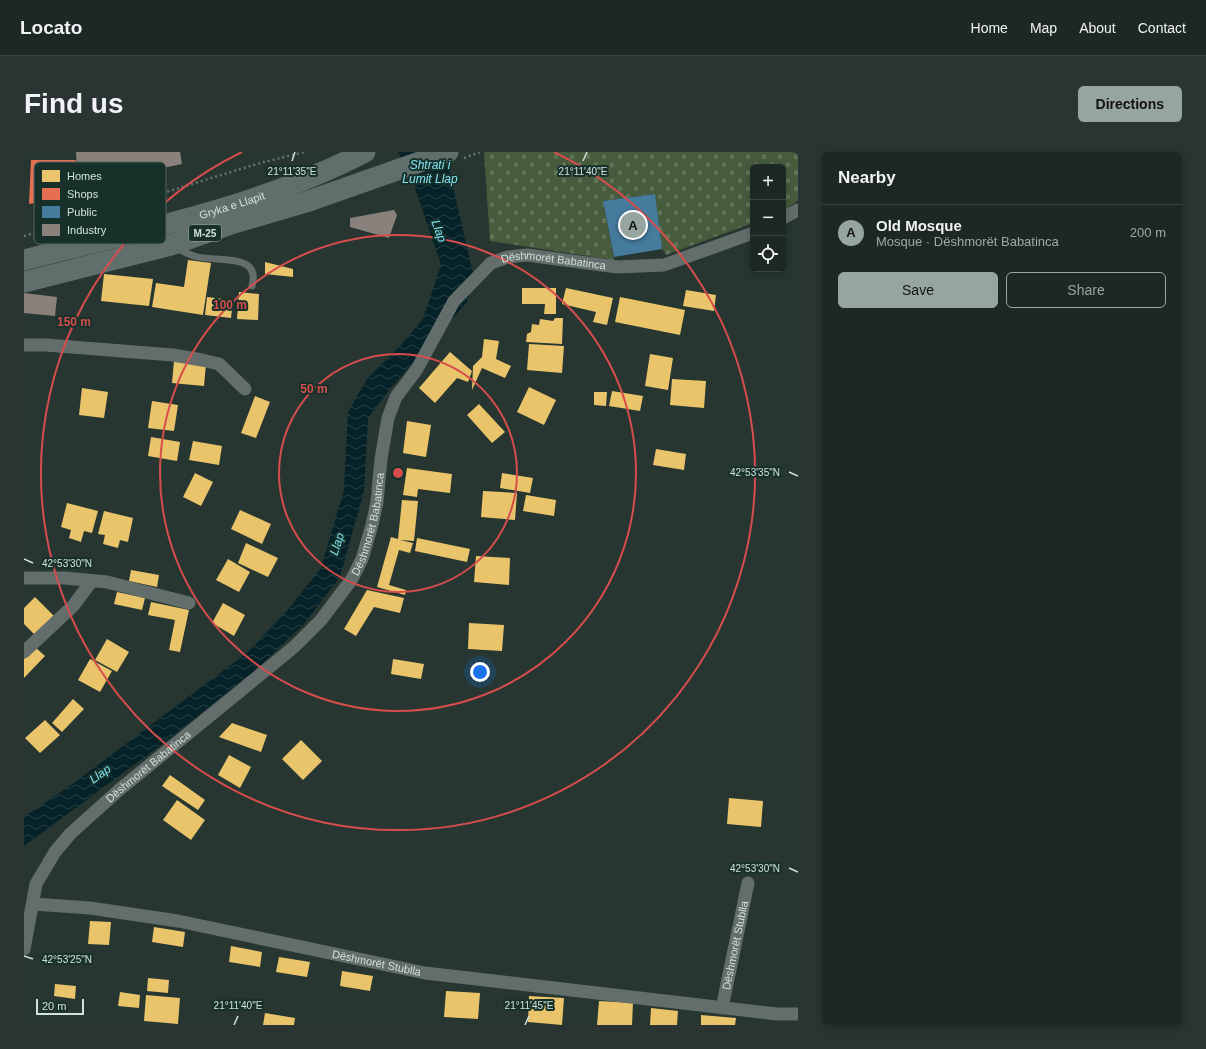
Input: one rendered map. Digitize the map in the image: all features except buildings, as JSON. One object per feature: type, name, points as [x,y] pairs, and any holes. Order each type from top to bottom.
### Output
[{"type":"main road","name":"Gryka e Llapit","points":[[166,224],[229,206],[303,182],[365,152]]},
{"type":"main road","name":"Gryka e Llapit","points":[[24,282],[171,245],[384,175],[448,152]]},
{"type":"main road","name":"Gryka e Llapit","points":[[24,260],[87,244]]},
{"type":"street","points":[[786,216],[798,210]]},
{"type":"street","name":"Dëshmorët Babatinca","points":[[24,949],[36,884],[55,852],[70,834],[119,790],[294,647],[321,620],[352,579],[362,559],[372,525],[377,502],[381,459],[388,418],[396,398],[417,369],[454,301],[491,263],[508,256],[527,255],[617,267],[664,265],[750,234]]},
{"type":"street","points":[[24,345],[46,345],[173,355],[202,360],[219,364],[245,389]]},
{"type":"street","points":[[24,578],[65,578],[90,582],[107,582],[189,603]]},
{"type":"street","points":[[24,652],[73,606],[90,582]]},
{"type":"street","name":"Dëshmorët Stublla","points":[[722,1008],[748,882]]},
{"type":"street","name":"Dëshmorët Stublla","points":[[33,904],[90,908],[178,921],[425,973],[776,1014],[798,1014]]},
{"type":"lane","points":[[171,245],[194,256],[243,262],[251,268],[255,277],[252,286]]},
{"type":"path","points":[[166,192],[260,163],[305,152]]},
{"type":"path","points":[[24,236],[34,233]]},
{"type":"green space","points":[[484,152],[798,152],[798,200],[786,210],[786,164],[750,164],[750,224],[666,255],[662,249],[654,194],[603,201],[614,260],[490,241]]},
{"type":"water","name":"Shtrati i Lumit Llap","points":[[398,152],[445,152],[474,278],[467,302],[390,389],[368,418],[364,491],[340,577],[304,624],[259,667],[165,742],[24,846],[24,817],[70,786],[248,652],[286,612],[321,568],[344,490],[348,412],[367,379],[401,345],[423,319],[441,265],[411,176]]},
{"type":"place","name":"Old Mosque","points":[[633,225]]},
{"type":"water label","name":"Llap","points":[[439,231]]},
{"type":"water label","name":"Llap","points":[[337,544]]},
{"type":"water label","name":"Llap","points":[[100,774]]}]
